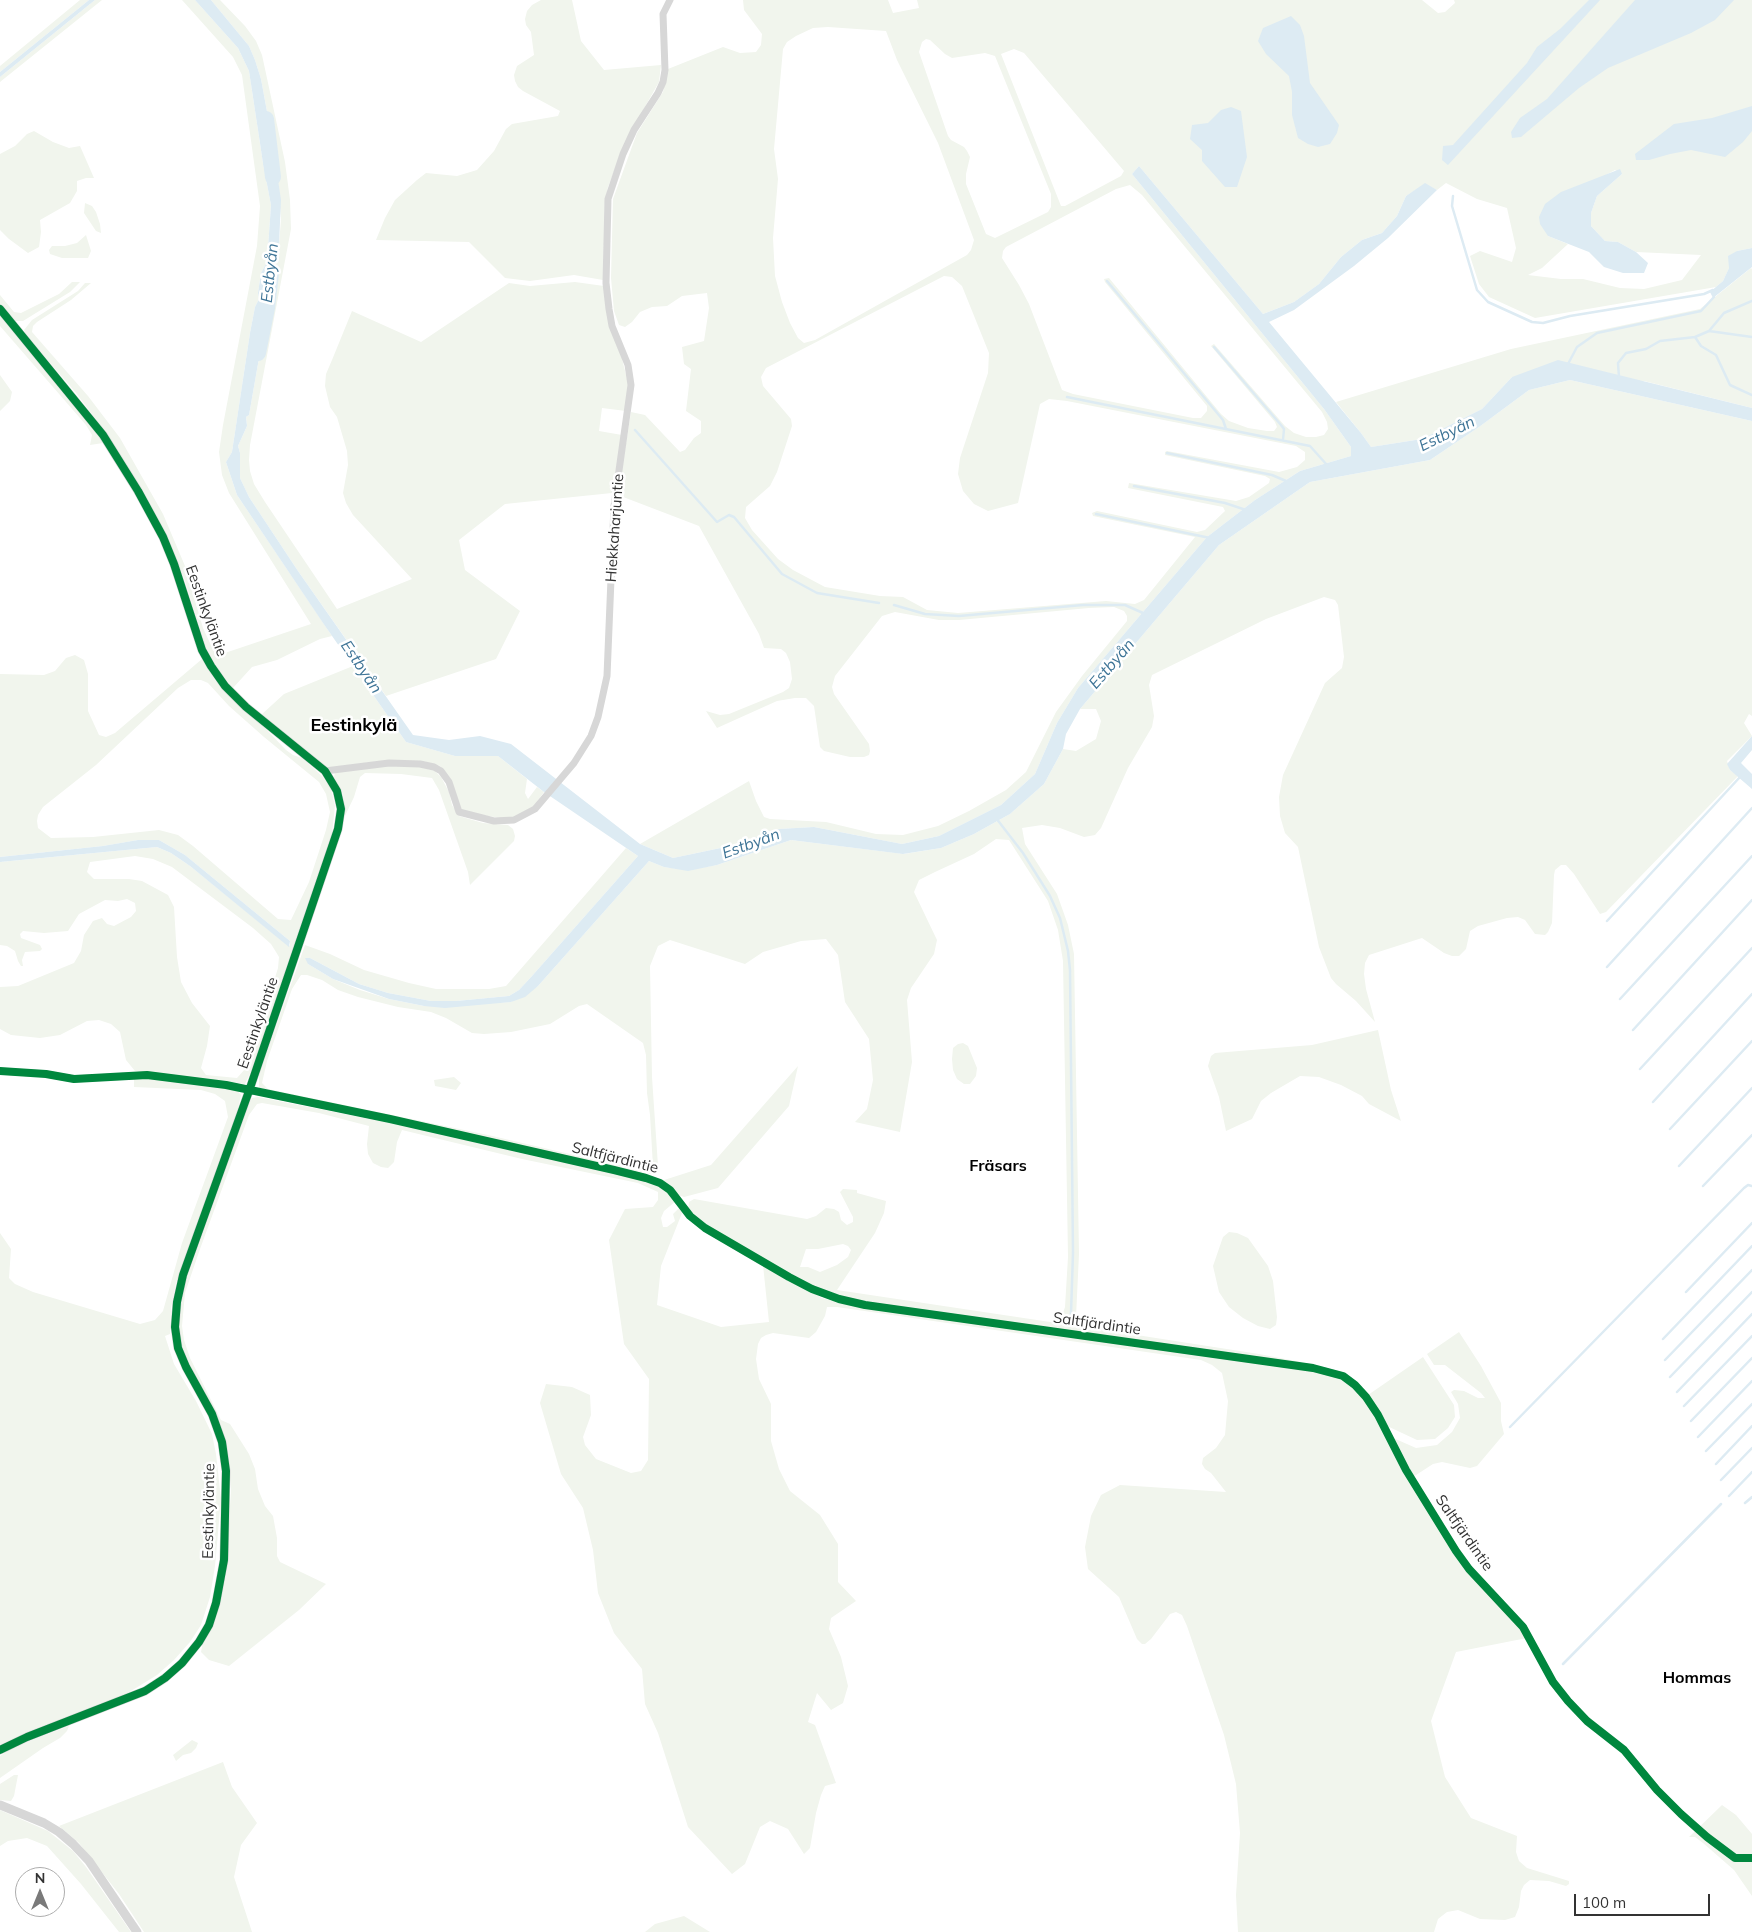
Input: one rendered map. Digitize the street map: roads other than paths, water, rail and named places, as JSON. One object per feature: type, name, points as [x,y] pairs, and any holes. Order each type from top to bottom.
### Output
[{"type":"street","name":"Hiekkaharjuntie","points":[[324,771],[389,763],[420,764],[434,767],[441,771],[449,782],[459,812],[494,821],[514,820],[535,809],[586,746],[598,718],[603,697],[609,637],[614,506],[631,397],[628,365],[612,326],[608,309],[606,283],[608,200],[623,154],[634,130],[663,82],[663,20],[670,0]]},
{"type":"street","name":"Eestinkyläntie","points":[[0,309],[81,407],[116,454],[163,537],[174,564],[202,650],[225,686],[246,707],[324,771],[337,791],[341,809],[338,829],[249,1091],[183,1275],[177,1302],[175,1327],[178,1348],[186,1367],[212,1414],[222,1442],[226,1471],[224,1560],[216,1603],[209,1624],[199,1642],[182,1663],[165,1678],[145,1691],[27,1737],[0,1750]]},
{"type":"street","name":"Saltfjärdintie","points":[[0,1071],[46,1074],[74,1079],[147,1075],[226,1085],[390,1119],[646,1178],[670,1190],[690,1216],[705,1228],[789,1277],[812,1289],[839,1299],[865,1305],[1313,1368],[1343,1376],[1366,1396],[1378,1414],[1406,1470],[1456,1551],[1469,1569],[1522,1627],[1553,1682],[1568,1701],[1587,1721],[1624,1750],[1657,1790],[1700,1831],[1735,1858],[1752,1858]]},
{"type":"street","points":[[0,1805],[44,1823],[73,1844],[89,1861],[137,1932]]},
{"type":"water","points":[[89,0],[95,0],[0,77],[0,72]]},
{"type":"water","points":[[195,0],[211,0],[249,46],[261,79],[268,117],[270,151],[277,173],[281,200],[279,245],[273,277],[262,313],[262,341],[249,415],[246,417],[247,426],[238,446],[240,453],[240,478],[249,497],[298,571],[413,735],[449,740],[480,736],[511,744],[640,844],[673,858],[735,845],[779,829],[814,827],[902,844],[939,836],[1001,805],[1035,774],[1057,723],[1078,688],[1207,537],[1255,500],[1300,471],[1351,456],[1351,447],[1324,409],[1132,174],[1139,166],[1263,314],[1294,302],[1319,284],[1341,257],[1362,240],[1382,233],[1397,216],[1406,196],[1425,183],[1437,190],[1388,238],[1354,266],[1294,310],[1269,322],[1371,447],[1422,439],[1482,409],[1512,377],[1558,360],[1752,408],[1752,421],[1570,380],[1529,390],[1430,460],[1310,482],[1219,545],[1080,709],[1066,734],[1063,749],[1044,784],[1010,814],[974,834],[941,848],[903,854],[791,840],[717,865],[688,871],[664,867],[649,861],[538,986],[525,997],[511,1002],[445,1008],[389,999],[333,979],[308,964],[305,958],[310,958],[359,984],[388,993],[431,1001],[456,1001],[509,996],[519,990],[532,976],[638,856],[544,792],[498,756],[455,756],[406,742],[237,495],[226,462],[232,452],[250,333],[255,307],[259,299],[261,273],[267,262],[271,205],[249,71],[238,48]]},
{"type":"water","points":[[1589,0],[1600,0],[1448,165],[1442,160],[1443,146],[1453,145],[1527,63],[1537,47],[1560,29]]},
{"type":"water","points":[[1635,0],[1734,0],[1715,20],[1691,33],[1608,68],[1579,88],[1521,137],[1512,138],[1511,132],[1520,118],[1547,99]]},
{"type":"water","points":[[1291,16],[1300,25],[1304,36],[1310,83],[1339,125],[1337,133],[1330,144],[1318,147],[1298,138],[1292,115],[1292,92],[1289,76],[1266,54],[1258,41],[1263,28]]},
{"type":"water","points":[[1752,106],[1752,131],[1743,142],[1725,157],[1691,150],[1649,160],[1636,160],[1635,154],[1674,124],[1712,118]]},
{"type":"water","points":[[1231,107],[1241,111],[1247,157],[1237,187],[1225,187],[1202,161],[1202,150],[1190,139],[1192,125],[1208,123],[1221,110]]},
{"type":"water","points":[[1620,169],[1622,174],[1597,196],[1591,213],[1591,226],[1605,241],[1618,242],[1636,252],[1648,263],[1644,273],[1623,273],[1604,267],[1589,252],[1548,236],[1540,224],[1539,217],[1545,204],[1561,192]]},
{"type":"water","points":[[1752,248],[1752,267],[1713,298],[1710,292],[1723,281],[1729,268],[1728,256],[1737,251]]},
{"type":"water","points":[[1752,736],[1752,750],[1741,763],[1752,774],[1752,789],[1730,770],[1727,764]]},
{"type":"water","points":[[138,840],[159,840],[185,855],[290,941],[289,947],[190,866],[171,853],[157,847],[0,862],[0,857],[103,846]]},
{"type":"waterway","name":"Estbyån","points":[[266,119],[273,177]]},
{"type":"waterway","points":[[1453,196],[1452,206],[1477,290],[1488,302],[1532,322],[1543,323],[1570,316],[1704,294],[1713,290]]},
{"type":"waterway","name":"Estbyån","points":[[258,353],[267,308],[271,273]]},
{"type":"waterway","points":[[1107,281],[1223,420],[1226,429]]},
{"type":"waterway","points":[[1568,364],[1577,347],[1597,333],[1701,311],[1714,297]]},
{"type":"waterway","points":[[1619,377],[1618,363],[1626,353],[1646,349],[1660,341],[1695,337],[1709,331],[1724,313],[1752,301]]},
{"type":"waterway","points":[[1709,331],[1752,337]]},
{"type":"waterway","points":[[1695,337],[1701,346],[1716,355],[1730,385],[1752,395]]},
{"type":"waterway","points":[[1214,347],[1284,429],[1283,440]]},
{"type":"waterway","points":[[1067,397],[1310,446],[1327,465]]},
{"type":"waterway","points":[[635,430],[717,522],[729,515],[734,517],[782,574],[817,593],[879,603]]},
{"type":"waterway","points":[[1167,453],[1272,475],[1286,481]]},
{"type":"waterway","points":[[1134,486],[1225,503],[1246,510]]},
{"type":"waterway","points":[[1096,514],[1210,538]]},
{"type":"waterway","points":[[894,605],[925,614],[959,616],[1083,605],[1125,605],[1143,613]]},
{"type":"waterway","points":[[1607,921],[1740,777]]},
{"type":"waterway","points":[[1607,967],[1752,808]]},
{"type":"waterway","points":[[996,818],[1023,853],[1050,896],[1060,918],[1068,951],[1070,970],[1073,1253],[1071,1313],[1067,1325]]},
{"type":"waterway","points":[[1620,999],[1752,856]]},
{"type":"waterway","points":[[1633,1030],[1752,900]]},
{"type":"waterway","points":[[1640,1069],[1752,948]]},
{"type":"waterway","points":[[1653,1102],[1752,994]]},
{"type":"waterway","points":[[1670,1129],[1752,1041]]},
{"type":"waterway","points":[[1679,1166],[1752,1088]]},
{"type":"waterway","points":[[1703,1186],[1752,1135]]},
{"type":"waterway","points":[[1510,1427],[1744,1188],[1748,1185],[1752,1186]]},
{"type":"waterway","points":[[1686,1292],[1752,1223]]},
{"type":"waterway","points":[[1663,1339],[1752,1246]]},
{"type":"waterway","points":[[1665,1360],[1752,1270]]},
{"type":"waterway","points":[[1670,1377],[1752,1292]]},
{"type":"waterway","points":[[1677,1392],[1752,1314]]},
{"type":"waterway","points":[[1684,1406],[1752,1336]]},
{"type":"waterway","points":[[1691,1421],[1752,1358]]},
{"type":"waterway","points":[[1698,1437],[1752,1381]]},
{"type":"waterway","points":[[1706,1451],[1752,1404]]},
{"type":"waterway","points":[[1716,1464],[1752,1426]]},
{"type":"waterway","points":[[1721,1480],[1752,1448]]},
{"type":"waterway","points":[[1729,1496],[1752,1472]]},
{"type":"waterway","points":[[1745,1503],[1752,1497]]},
{"type":"waterway","points":[[1563,1664],[1721,1504]]},
{"type":"district","name":"Eestinkylä","points":[[354,726]]},
{"type":"district","name":"Fräsars","points":[[998,1166]]},
{"type":"district","name":"Hommas","points":[[1697,1678]]}]
